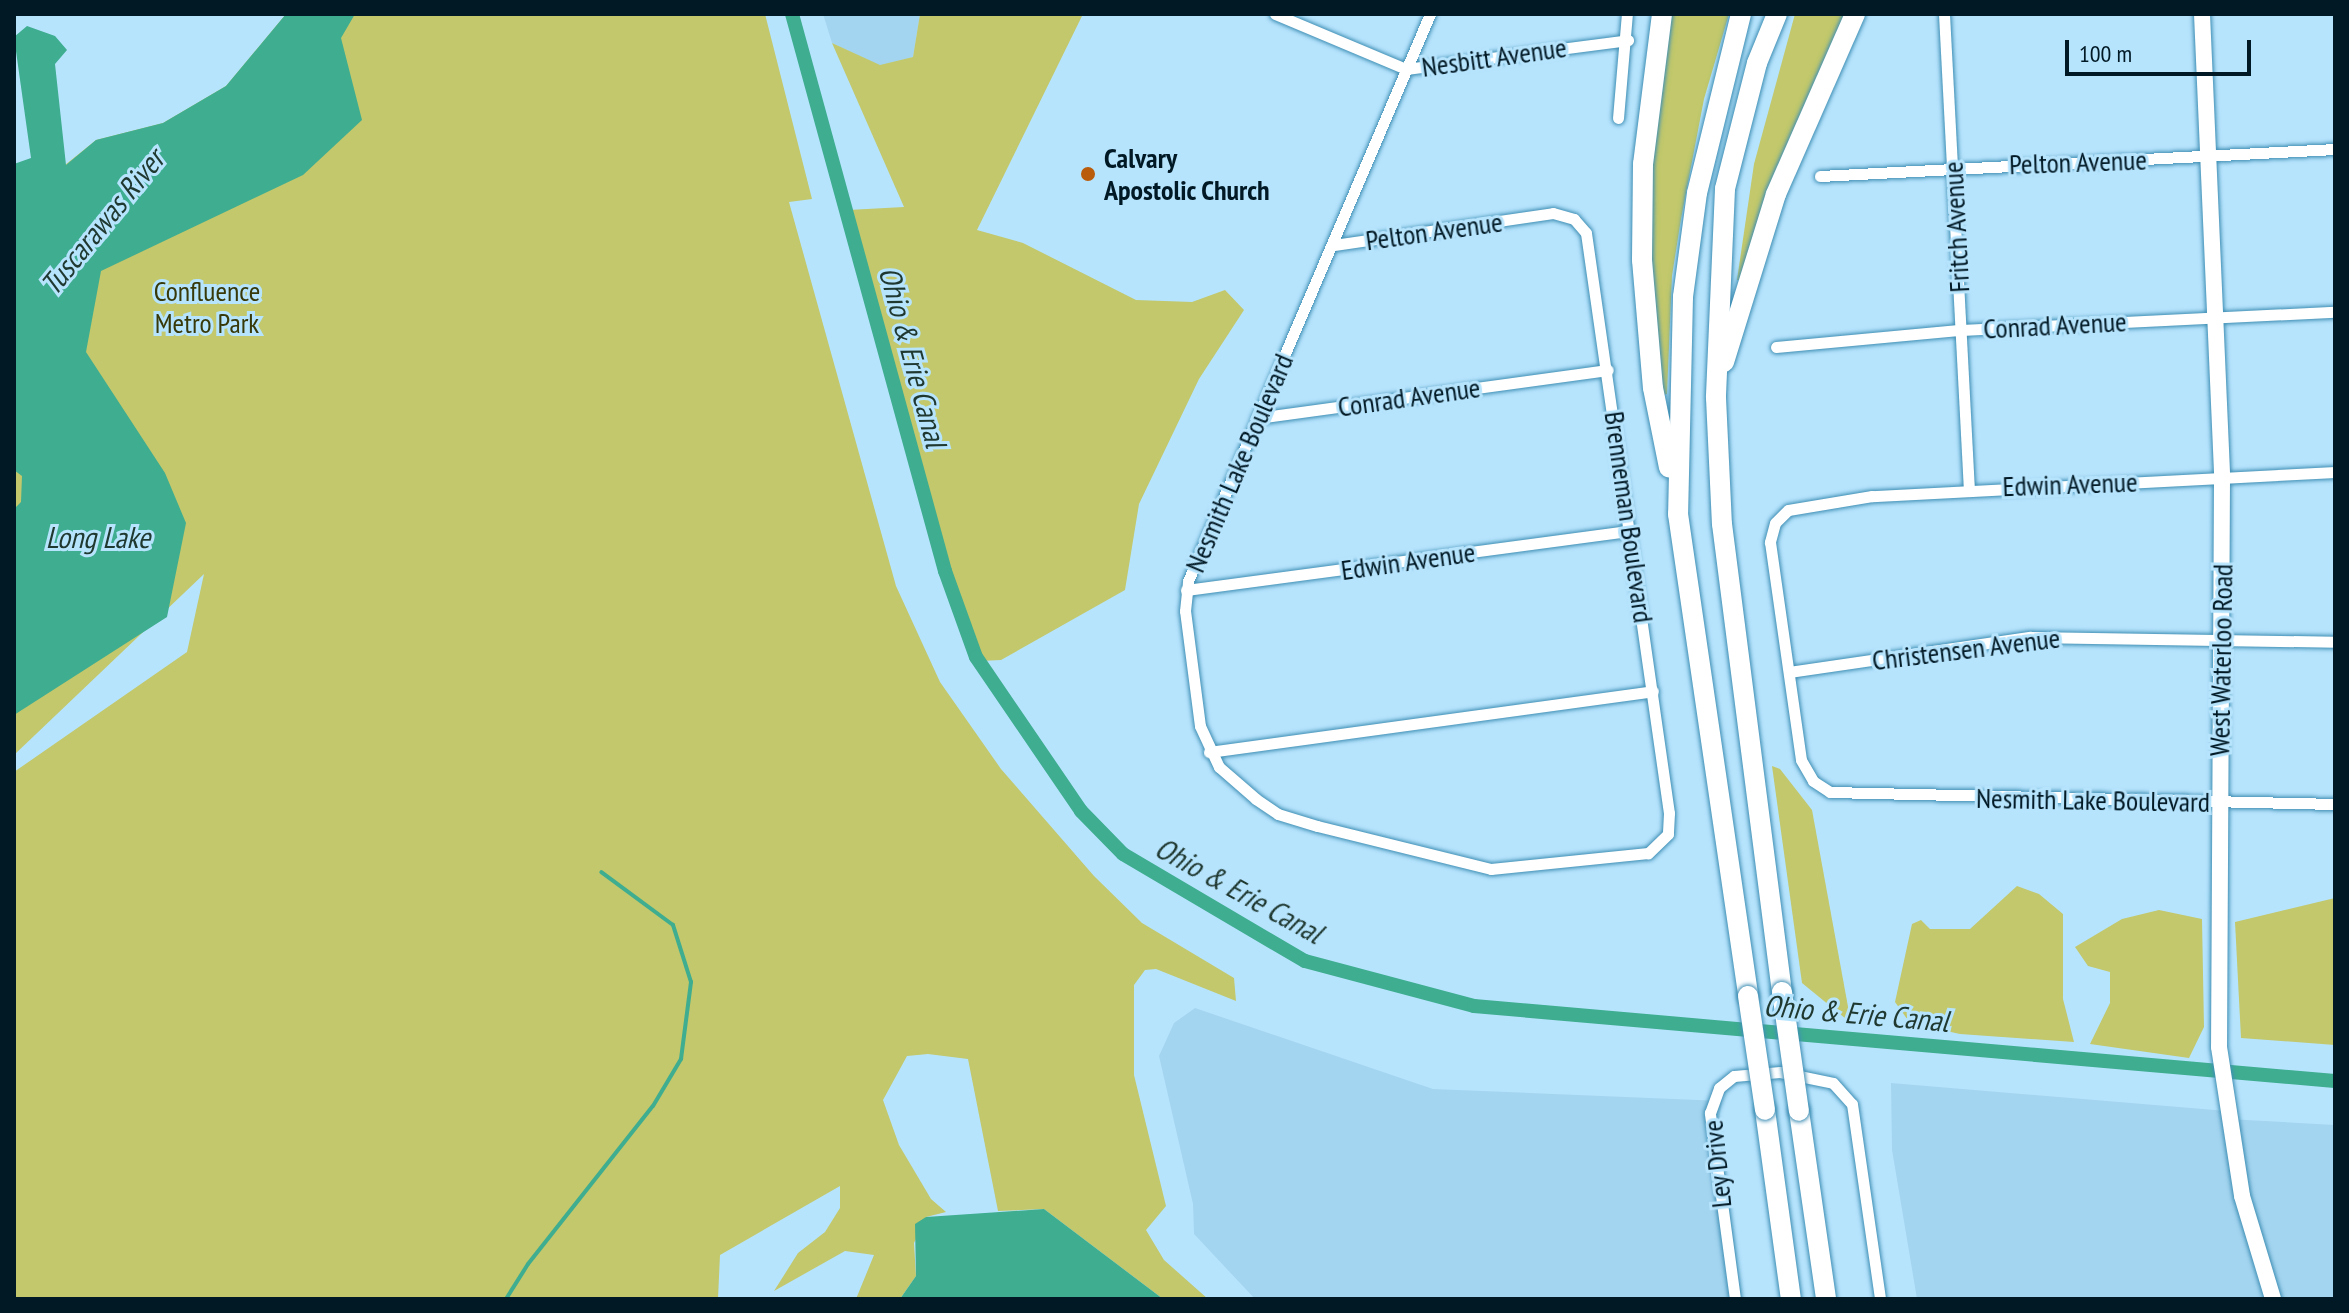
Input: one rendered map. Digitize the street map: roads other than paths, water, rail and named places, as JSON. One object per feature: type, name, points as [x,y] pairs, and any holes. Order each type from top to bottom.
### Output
[{"type":"highway","points":[[1662,14],[1643,164],[1642,260],[1653,388],[1678,514],[1791,1299]]},
{"type":"highway","points":[[1678,514],[1683,297],[1697,193],[1741,14]]},
{"type":"highway","points":[[1777,14],[1757,63],[1725,189],[1716,389],[1722,524],[1782,992],[1826,1299]]},
{"type":"highway","points":[[1716,389],[1776,194],[1855,14]]},
{"type":"main road","name":"West Waterloo Road","points":[[2202,14],[2222,480],[2219,1047],[2242,1196],[2273,1299]]},
{"type":"street","name":"Nesbitt Avenue","points":[[1275,14],[1406,69],[1628,40]]},
{"type":"street","name":"Nesmith Lake Boulevard","points":[[1430,14],[1186,590],[1198,714],[1209,752],[1219,767],[1278,814],[1466,866],[1539,867],[1640,855],[1664,841],[1669,813]]},
{"type":"street","points":[[1618,118],[1628,40],[1627,14]]},
{"type":"street","name":"Fritch Avenue","points":[[1944,14],[1969,487]]},
{"type":"street","name":"Pelton Avenue","points":[[1820,176],[1953,166],[2208,158],[2335,149]]},
{"type":"street","name":"Pelton Avenue","points":[[1334,245],[1553,213],[1580,224]]},
{"type":"street","name":"Brenneman Boulevard","points":[[1580,224],[1588,240],[1608,370],[1669,813]]},
{"type":"street","name":"Conrad Avenue","points":[[1776,347],[1961,330],[2335,312]]},
{"type":"street","name":"Conrad Avenue","points":[[1257,418],[1608,370]]},
{"type":"street","name":"Edwin Avenue","points":[[1789,672],[1771,534],[1779,517],[1807,505],[1969,487],[2222,480],[2335,472]]},
{"type":"street","name":"Edwin Avenue","points":[[1186,590],[1630,531]]},
{"type":"street","name":"Christensen Avenue","points":[[1789,672],[2030,637],[2335,642]]},
{"type":"street","name":"Nesmith Lake Boulevard","points":[[1789,672],[1805,771],[1819,787],[1850,796],[2335,804]]},
{"type":"street","points":[[1209,752],[1653,691]]},
{"type":"street","name":"Ley Drive","points":[[1735,1299],[1714,1156],[1713,1099],[1734,1076],[1780,1072],[1833,1083],[1852,1104],[1880,1299]]},
{"type":"water","name":"Long Lake","points":[[286,14],[355,14],[341,38],[362,120],[303,175],[101,271],[86,352],[165,473],[186,523],[167,617],[14,715],[14,509],[21,502],[22,476],[14,470],[14,164],[31,158],[14,37],[27,26],[55,36],[67,50],[55,64],[66,165],[96,140],[163,123],[226,86]]},
{"type":"water","points":[[1044,1209],[1163,1299],[900,1299],[916,1276],[915,1224],[926,1217]]},
{"type":"waterway","name":"Ohio & Erie Canal","points":[[792,14],[945,571],[976,657],[1081,811],[1123,854],[1305,961],[1474,1006],[2335,1081]]},
{"type":"waterway","points":[[506,1299],[528,1264],[653,1106],[681,1059],[691,982],[673,925],[601,872]]},
{"type":"place","name":"Calvary Apostolic Church","points":[[1088,174]]},
{"type":"water label","name":"Tuscarawas River","points":[[102,222]]},
{"type":"park label","name":"Confluence Metro Park","points":[[207,307]]}]
